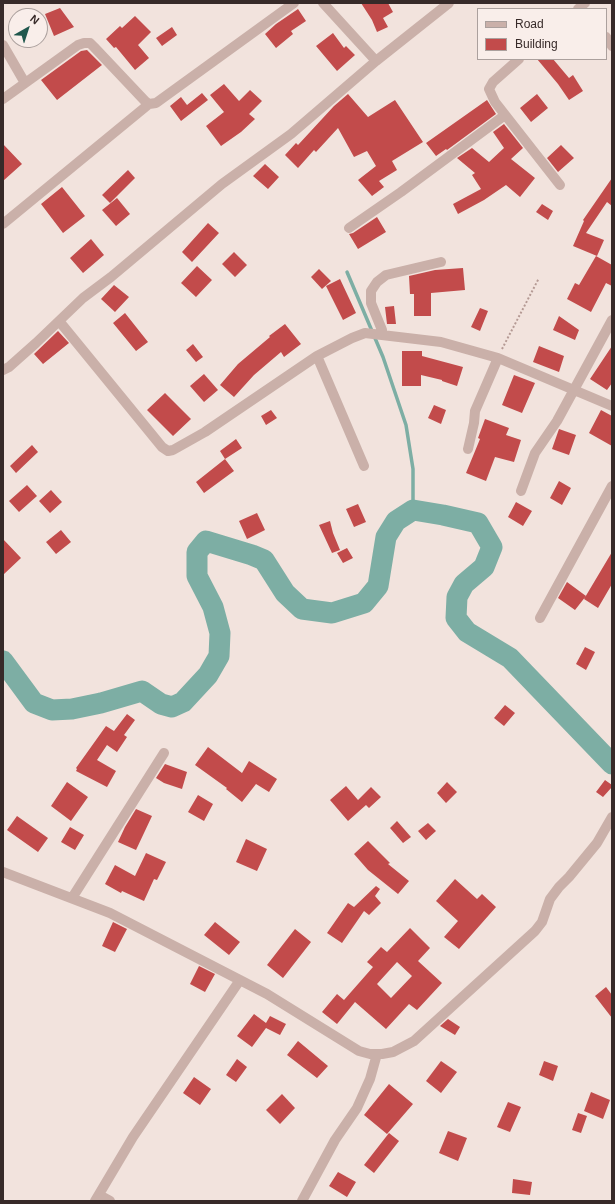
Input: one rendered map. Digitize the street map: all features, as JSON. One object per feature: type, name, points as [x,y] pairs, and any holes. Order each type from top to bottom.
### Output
[{"type":"street","points":[[3,224],[149,104],[156,103],[294,3]]},
{"type":"street","points":[[323,3],[376,61]]},
{"type":"street","points":[[3,370],[15,362],[83,298],[222,184],[291,134],[376,61],[449,3]]},
{"type":"street","points":[[3,99],[78,46],[84,43],[90,43],[149,104]]},
{"type":"street","points":[[3,45],[25,83]]},
{"type":"street","points":[[519,60],[493,82],[488,89],[495,102],[560,185]]},
{"type":"street","points":[[349,228],[401,192],[505,115]]},
{"type":"street","points":[[381,334],[382,330],[371,303],[371,291],[377,282],[386,275],[441,262]]},
{"type":"street","points":[[521,490],[535,453],[557,421],[573,389],[612,320]]},
{"type":"street","points":[[59,321],[162,446],[168,451],[205,432],[316,356],[365,333],[441,342],[498,358],[612,406]]},
{"type":"street","points":[[316,356],[364,466]]},
{"type":"street","points":[[468,449],[475,411],[498,358]]},
{"type":"street","points":[[540,618],[612,486]]},
{"type":"street","points":[[72,898],[164,753]]},
{"type":"street","points":[[3,872],[110,914],[267,994],[359,1051],[377,1054],[393,1052],[414,1041],[535,931],[542,922],[550,899],[597,843],[612,817]]},
{"type":"street","points":[[110,1201],[97,1198],[133,1137],[240,980]]},
{"type":"street","points":[[302,1201],[335,1140],[357,1108],[370,1079],[377,1054]]},
{"type":"path","points":[[498,358],[540,278]]},
{"type":"building","points":[[361,3],[388,3],[393,12],[383,18],[388,27],[377,32],[372,20]]},
{"type":"building","points":[[60,8],[74,27],[54,36],[48,21],[48,13]]},
{"type":"building","points":[[298,9],[306,21],[291,31],[293,34],[276,48],[265,34],[276,24]]},
{"type":"building","points":[[135,16],[151,32],[138,45],[149,58],[135,70],[116,47],[114,48],[106,39],[120,26],[122,28]]},
{"type":"building","points":[[172,27],[177,35],[162,46],[156,38]]},
{"type":"building","points":[[333,33],[344,48],[346,46],[355,55],[337,71],[316,46]]},
{"type":"building","points":[[87,50],[102,65],[57,100],[41,80],[81,51]]},
{"type":"building","points":[[538,60],[554,60],[569,78],[573,75],[583,91],[569,100]]},
{"type":"building","points":[[224,84],[239,101],[250,90],[262,101],[249,114],[255,119],[241,132],[221,146],[206,126],[224,112],[210,95]]},
{"type":"building","points":[[202,93],[208,100],[181,121],[170,106],[181,97],[187,105]]},
{"type":"building","points":[[348,94],[368,117],[395,100],[423,142],[392,161],[397,170],[379,181],[384,187],[372,196],[358,180],[376,166],[367,151],[354,157],[338,128],[316,152],[314,150],[298,168],[285,155],[296,143],[298,145],[334,106]]},
{"type":"building","points":[[537,94],[548,108],[531,122],[520,108]]},
{"type":"building","points":[[487,100],[496,114],[447,150],[446,149],[436,156],[426,143]]},
{"type":"building","points":[[504,124],[523,148],[511,159],[535,178],[520,197],[506,185],[484,200],[458,214],[453,204],[481,189],[472,175],[475,173],[457,158],[472,148],[489,162],[504,148],[493,132]]},
{"type":"building","points":[[3,144],[22,164],[3,181]]},
{"type":"building","points":[[561,145],[574,158],[558,172],[547,158]]},
{"type":"building","points":[[265,164],[279,177],[268,189],[253,176]]},
{"type":"building","points":[[128,170],[135,178],[110,203],[102,195]]},
{"type":"building","points":[[612,178],[612,206],[607,202],[586,233],[604,240],[597,256],[573,246],[584,221],[583,220]]},
{"type":"building","points":[[62,187],[85,216],[63,233],[41,204]]},
{"type":"building","points":[[117,198],[130,214],[116,226],[102,210]]},
{"type":"building","points":[[542,204],[553,211],[548,220],[536,212]]},
{"type":"building","points":[[377,217],[386,232],[358,249],[349,234],[353,233]]},
{"type":"building","points":[[208,223],[219,233],[192,262],[182,252]]},
{"type":"building","points":[[91,239],[104,255],[83,273],[70,258]]},
{"type":"building","points":[[234,252],[247,265],[235,277],[222,264]]},
{"type":"building","points":[[596,256],[612,265],[612,286],[606,283],[591,312],[567,299],[575,283],[579,285]]},
{"type":"building","points":[[197,266],[212,280],[196,297],[181,283]]},
{"type":"building","points":[[463,268],[465,290],[431,293],[431,316],[414,316],[414,294],[410,294],[409,276],[435,270]]},
{"type":"building","points":[[319,269],[331,281],[322,289],[311,277]]},
{"type":"building","points":[[340,279],[356,313],[343,320],[326,286]]},
{"type":"building","points":[[114,285],[129,297],[115,312],[101,299]]},
{"type":"building","points":[[394,306],[396,324],[387,324],[385,307]]},
{"type":"building","points":[[480,308],[488,311],[480,331],[471,327]]},
{"type":"building","points":[[125,313],[148,342],[136,351],[113,323]]},
{"type":"building","points":[[559,316],[579,330],[575,340],[553,330]]},
{"type":"building","points":[[285,324],[301,344],[284,357],[281,352],[254,375],[234,397],[220,385],[238,364],[270,337],[269,336]]},
{"type":"building","points":[[58,331],[69,343],[43,364],[34,354]]},
{"type":"building","points":[[193,344],[203,357],[196,362],[186,350]]},
{"type":"building","points":[[539,346],[564,356],[559,372],[533,362]]},
{"type":"building","points":[[612,346],[612,383],[607,390],[590,379]]},
{"type":"building","points":[[402,351],[422,351],[422,356],[463,367],[457,386],[442,380],[421,375],[421,386],[402,386]]},
{"type":"building","points":[[204,374],[218,390],[204,402],[190,386]]},
{"type":"building","points":[[514,375],[535,383],[522,413],[502,405]]},
{"type":"building","points":[[165,393],[191,419],[173,436],[147,410]]},
{"type":"building","points":[[434,405],[446,410],[441,424],[428,418]]},
{"type":"building","points":[[271,410],[277,418],[266,425],[261,416]]},
{"type":"building","points":[[601,410],[612,416],[612,446],[589,433]]},
{"type":"building","points":[[485,419],[509,428],[506,435],[521,440],[514,462],[495,457],[486,481],[466,473],[480,439],[478,438]]},
{"type":"building","points":[[559,429],[576,435],[569,455],[552,449]]},
{"type":"building","points":[[236,439],[242,448],[225,459],[220,451]]},
{"type":"building","points":[[32,445],[38,452],[16,473],[10,466]]},
{"type":"building","points":[[225,459],[234,471],[204,493],[196,482]]},
{"type":"building","points":[[559,481],[571,488],[562,505],[550,498]]},
{"type":"building","points":[[27,485],[37,496],[19,512],[9,501]]},
{"type":"building","points":[[51,490],[62,502],[50,513],[39,501]]},
{"type":"building","points":[[516,502],[532,511],[523,526],[508,517]]},
{"type":"building","points":[[358,504],[366,522],[354,527],[346,509]]},
{"type":"building","points":[[257,513],[265,530],[247,539],[239,521]]},
{"type":"building","points":[[330,521],[340,550],[332,553],[319,525]]},
{"type":"building","points":[[61,530],[71,542],[56,554],[46,542]]},
{"type":"building","points":[[3,539],[21,558],[3,575]]},
{"type":"building","points":[[347,548],[353,558],[343,563],[337,553]]},
{"type":"building","points":[[612,552],[612,584],[598,608],[584,599]]},
{"type":"building","points":[[567,582],[586,596],[575,610],[558,598]]},
{"type":"building","points":[[585,647],[595,652],[586,670],[576,664]]},
{"type":"building","points":[[505,705],[515,713],[504,726],[494,718]]},
{"type":"building","points":[[127,714],[135,720],[124,735],[127,737],[117,752],[107,745],[97,760],[116,771],[107,787],[76,771],[76,768],[106,726],[114,731]]},
{"type":"building","points":[[208,747],[242,773],[249,761],[277,779],[269,792],[256,784],[242,802],[226,789],[227,788],[195,765]]},
{"type":"building","points":[[165,764],[187,772],[182,789],[164,783],[156,778]]},
{"type":"building","points":[[605,780],[612,785],[612,787],[603,797],[596,792]]},
{"type":"building","points":[[67,782],[88,797],[71,821],[51,806]]},
{"type":"building","points":[[447,782],[457,792],[446,803],[437,793]]},
{"type":"building","points":[[346,786],[358,800],[371,787],[381,797],[369,808],[366,805],[348,821],[330,800]]},
{"type":"building","points":[[198,795],[213,804],[204,821],[188,812]]},
{"type":"building","points":[[136,809],[152,816],[136,850],[118,842]]},
{"type":"building","points":[[17,816],[48,838],[38,852],[7,830]]},
{"type":"building","points":[[397,821],[411,837],[403,843],[390,828]]},
{"type":"building","points":[[428,823],[436,831],[426,840],[418,831]]},
{"type":"building","points":[[70,827],[84,835],[75,850],[61,842]]},
{"type":"building","points":[[246,839],[267,849],[257,871],[236,862]]},
{"type":"building","points":[[368,841],[390,863],[388,864],[409,881],[398,894],[368,870],[354,854]]},
{"type":"building","points":[[146,853],[166,862],[157,880],[154,879],[144,901],[122,891],[121,893],[105,884],[115,865],[135,876]]},
{"type":"building","points":[[455,879],[477,899],[482,894],[496,907],[459,949],[444,937],[458,921],[436,901]]},
{"type":"building","points":[[376,886],[380,889],[375,896],[381,903],[369,915],[364,911],[342,943],[327,933],[348,903],[354,907]]},
{"type":"building","points":[[113,922],[127,929],[115,952],[102,946]]},
{"type":"building","points":[[215,922],[240,942],[229,955],[204,935]]},
{"type":"building","points":[[410,928],[430,948],[418,961],[442,983],[417,1010],[409,1004],[386,1029],[355,1002],[337,1024],[322,1012],[337,994],[344,1000],[373,967],[367,962],[381,947],[387,952]],"holes":[[[397,962],[412,976],[391,998],[377,984]]]},
{"type":"building","points":[[295,929],[311,942],[283,978],[267,965]]},
{"type":"building","points":[[199,966],[215,974],[205,992],[190,984]]},
{"type":"building","points":[[606,987],[612,995],[612,1018],[595,996]]},
{"type":"building","points":[[254,1014],[266,1023],[270,1016],[286,1024],[280,1035],[266,1028],[252,1047],[237,1036]]},
{"type":"building","points":[[448,1019],[460,1027],[455,1035],[440,1026]]},
{"type":"building","points":[[298,1041],[328,1066],[317,1078],[287,1055]]},
{"type":"building","points":[[237,1059],[247,1067],[236,1082],[226,1075]]},
{"type":"building","points":[[441,1061],[457,1072],[441,1093],[426,1081]]},
{"type":"building","points":[[544,1061],[558,1066],[553,1081],[539,1075]]},
{"type":"building","points":[[194,1077],[211,1089],[200,1105],[183,1093]]},
{"type":"building","points":[[389,1084],[413,1104],[387,1134],[364,1115]]},
{"type":"building","points":[[591,1092],[610,1100],[603,1119],[584,1111]]},
{"type":"building","points":[[282,1094],[295,1108],[280,1124],[266,1110]]},
{"type":"building","points":[[508,1102],[521,1107],[510,1132],[497,1127]]},
{"type":"building","points":[[578,1113],[587,1116],[581,1133],[572,1130]]},
{"type":"building","points":[[448,1131],[467,1138],[458,1161],[439,1153]]},
{"type":"building","points":[[389,1133],[399,1141],[374,1173],[364,1165]]},
{"type":"building","points":[[338,1172],[356,1182],[347,1197],[329,1186]]},
{"type":"building","points":[[513,1179],[532,1182],[530,1195],[512,1193]]},
{"type":"waterway","points":[[347,272],[383,357],[406,425],[413,469],[413,510]]},
{"type":"waterway","points":[[3,661],[34,703],[52,710],[72,709],[101,703],[142,691],[161,704],[172,707],[183,702],[208,675],[219,656],[220,633],[213,607],[197,576],[197,552],[206,541],[264,560],[285,593],[302,609],[332,613],[364,603],[378,586],[386,537],[396,521],[413,510],[443,515],[478,523],[492,547],[484,567],[464,584],[457,597],[456,618],[467,632],[510,658],[612,764]]}]
